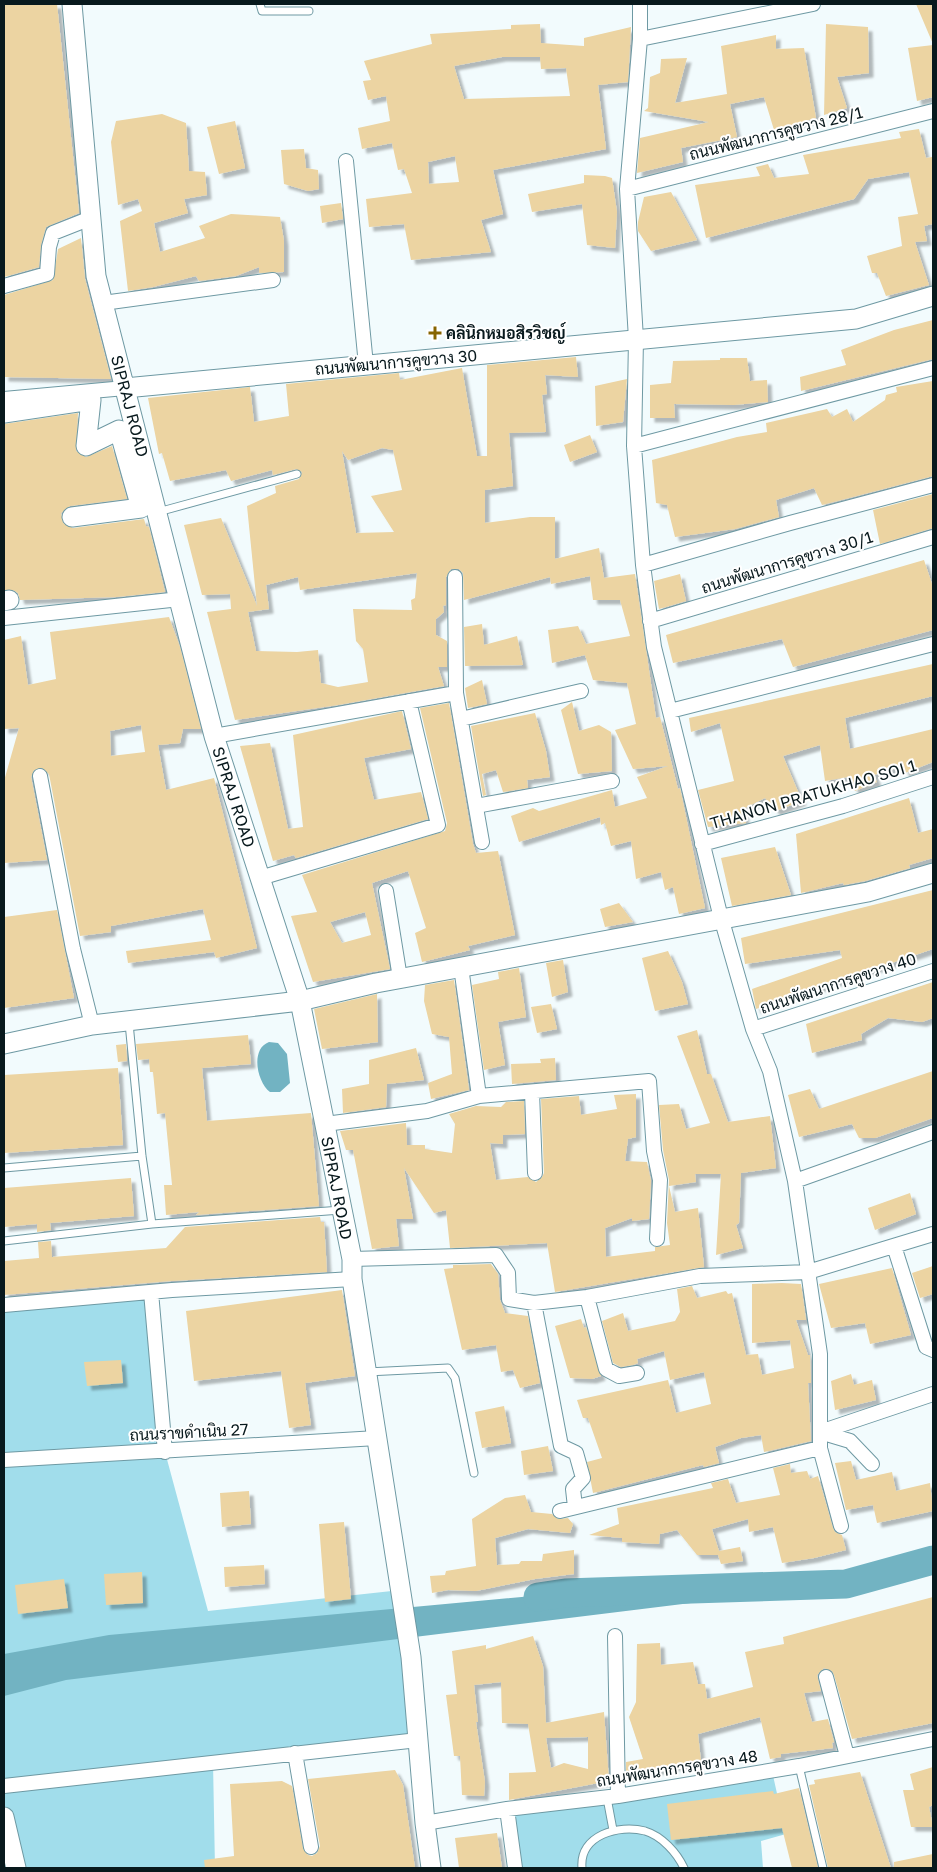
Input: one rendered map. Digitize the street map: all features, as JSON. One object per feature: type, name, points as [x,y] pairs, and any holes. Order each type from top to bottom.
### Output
[{"type":"street","name":"SIPRAJ ROAD","points":[[72,4],[96,276],[214,736],[300,1001],[352,1259],[352,1279],[411,1657],[425,1823],[431,1868]]},
{"type":"street","points":[[640,4],[640,39],[627,189],[636,340],[634,446],[643,565],[650,621],[654,647],[702,844],[752,1029],[770,1071],[795,1181],[820,1354],[820,1448],[841,1526]]},
{"type":"street","points":[[640,39],[813,4]]},
{"type":"street","name":"ถนนพัฒนาการคูขวาง 28/1","points":[[627,189],[933,111]]},
{"type":"street","points":[[346,160],[366,365]]},
{"type":"street","points":[[4,286],[47,274],[53,233],[91,218]]},
{"type":"street","points":[[103,303],[273,280]]},
{"type":"street","name":"ถนนพัฒนาการคูขวาง 30","points":[[125,388],[856,319],[933,296]]},
{"type":"street","points":[[634,446],[933,368]]},
{"type":"street","points":[[4,399],[125,388]]},
{"type":"street","points":[[4,413],[91,400],[86,446],[120,430],[141,508],[75,520]]},
{"type":"street","points":[[643,565],[790,522],[933,485]]},
{"type":"street","points":[[75,520],[158,512]]},
{"type":"street","name":"ถนนพัฒนาการคูขวาง 30/1","points":[[650,621],[933,537]]},
{"type":"street","points":[[455,577],[456,693],[482,842]]},
{"type":"street","points":[[4,618],[180,599]]},
{"type":"street","points":[[670,711],[933,644]]},
{"type":"street","points":[[461,719],[581,691]]},
{"type":"street","points":[[214,736],[456,693]]},
{"type":"street","points":[[260,878],[438,825],[409,701]]},
{"type":"street","points":[[40,776],[74,948],[92,1024]]},
{"type":"street","name":"THANON PRATUKHAO SOI 1","points":[[702,844],[843,806],[933,777]]},
{"type":"street","points":[[476,806],[612,781]]},
{"type":"street","points":[[4,1044],[92,1024],[300,1001],[400,978],[868,892],[933,874]]},
{"type":"street","points":[[386,891],[400,978]]},
{"type":"street","points":[[461,967],[479,1096]]},
{"type":"street","name":"ถนนพัฒนาการคูขวาง 40","points":[[752,1029],[933,971]]},
{"type":"street","points":[[325,1124],[427,1111],[479,1096],[649,1080],[654,1151],[660,1180],[657,1239]]},
{"type":"street","points":[[532,1092],[535,1173]]},
{"type":"street","points":[[795,1181],[933,1132]]},
{"type":"street","points":[[352,1259],[496,1255],[508,1273],[509,1299],[534,1303],[586,1297],[700,1276],[808,1272],[933,1234]]},
{"type":"street","points":[[894,1246],[926,1347],[933,1350]]},
{"type":"street","points":[[4,1305],[151,1292],[352,1279]]},
{"type":"street","points":[[151,1292],[165,1452]]},
{"type":"street","points":[[586,1297],[606,1369],[618,1376],[637,1373]]},
{"type":"street","points":[[534,1303],[561,1446],[576,1453],[583,1478],[573,1490],[575,1507]]},
{"type":"street","points":[[820,1432],[933,1394]]},
{"type":"street","points":[[820,1432],[850,1441],[872,1464]]},
{"type":"street","name":"ถนนราขดำเนิน 27","points":[[4,1460],[377,1438]]},
{"type":"street","points":[[560,1511],[820,1448]]},
{"type":"street","points":[[613,1797],[615,1636]]},
{"type":"street","points":[[826,1677],[847,1756]]},
{"type":"street","name":"ถนนพัฒนาการคูขวาง 48","points":[[425,1823],[507,1809],[613,1797],[799,1766],[933,1739]]},
{"type":"street","points":[[4,1786],[418,1740]]},
{"type":"street","points":[[295,1753],[311,1847]]},
{"type":"street","points":[[507,1809],[515,1868]]},
{"type":"street","points":[[4,1817],[16,1868]]},
{"type":"lane","points":[[260,4],[262,11],[309,11]]},
{"type":"lane","points":[[158,512],[297,474]]},
{"type":"lane","points":[[129,1020],[142,1156],[152,1224]]},
{"type":"lane","points":[[4,1168],[142,1156]]},
{"type":"lane","points":[[4,1241],[152,1224],[342,1210]]},
{"type":"lane","points":[[366,1372],[448,1368],[455,1378],[474,1473]]},
{"type":"lane","points":[[799,1766],[822,1868]]},
{"type":"lane","points":[[613,1797],[613,1830]]},
{"type":"lane","points":[[582,1868],[581,1860],[592,1840],[604,1832],[613,1830],[644,1830],[654,1835],[674,1851],[684,1868]]},
{"type":"shaded area","points":[[269,1042],[278,1043],[287,1054],[290,1083],[280,1092],[270,1092],[265,1087],[259,1074],[259,1051]]},
{"type":"shaded area","points":[[151,1292],[165,1452],[208,1611],[401,1590],[418,1740],[213,1762],[215,1868],[4,1868],[4,1305]]},
{"type":"shaded area","points":[[846,1584],[66,1680],[4,1696],[4,1654],[109,1635],[565,1593]]},
{"type":"shaded area","points":[[772,1771],[786,1834],[761,1841],[763,1868],[515,1868],[507,1809]]},
{"type":"building","points":[[4,4],[57,4],[79,213],[46,227],[41,245],[39,267],[4,277]]},
{"type":"building","points":[[916,4],[933,4],[933,44]]},
{"type":"building","points":[[540,24],[541,43],[584,46],[584,38],[631,27],[628,82],[598,85],[606,149],[493,170],[503,214],[481,220],[491,252],[411,260],[404,224],[369,227],[366,199],[412,193],[404,169],[398,170],[392,143],[362,149],[358,128],[390,121],[386,96],[368,100],[363,81],[371,80],[364,61],[432,44],[430,34],[511,29],[511,25]],"holes":[[[502,57],[540,57],[541,69],[566,68],[570,96],[464,99],[454,66]],[[455,156],[459,182],[429,184],[428,162]]]},
{"type":"building","points":[[826,24],[868,27],[869,73],[837,77],[847,108],[824,115]]},
{"type":"building","points":[[776,35],[776,49],[804,48],[816,118],[774,130],[764,97],[730,104],[737,137],[681,148],[683,162],[637,173],[640,138],[709,122],[644,111],[648,108],[650,77],[660,73],[661,59],[687,58],[675,103],[727,94],[721,46]]},
{"type":"building","points":[[933,45],[933,97],[917,101],[908,48]]},
{"type":"building","points":[[162,114],[186,123],[189,171],[205,172],[207,195],[184,199],[188,213],[154,223],[160,252],[205,238],[199,226],[231,214],[280,217],[284,241],[284,272],[259,273],[259,267],[236,276],[199,281],[196,276],[128,291],[120,221],[142,211],[138,199],[118,205],[111,142],[116,121]]},
{"type":"building","points":[[235,121],[245,168],[219,174],[207,127]]},
{"type":"building","points":[[919,129],[926,158],[932,157],[933,163],[933,224],[924,226],[927,241],[915,242],[929,285],[886,296],[877,273],[872,273],[867,256],[902,246],[898,217],[918,214],[909,172],[868,179],[854,199],[706,238],[695,185],[760,176],[756,167],[768,164],[774,178],[809,174],[803,155],[901,138],[899,132]]},
{"type":"building","points":[[304,149],[306,168],[318,170],[319,189],[308,191],[284,184],[281,150]]},
{"type":"building","points":[[584,175],[612,178],[617,212],[615,248],[587,245],[582,204],[532,212],[528,194],[584,183]]},
{"type":"building","points":[[671,192],[697,240],[651,251],[638,231],[638,222],[644,197]]},
{"type":"building","points":[[341,203],[343,219],[322,223],[320,206]]},
{"type":"building","points":[[81,238],[85,279],[111,379],[4,377],[4,295],[53,280],[58,249]]},
{"type":"building","points":[[933,320],[933,359],[801,391],[800,377],[846,365],[841,350],[894,330]]},
{"type":"building","points":[[576,357],[578,377],[545,375],[547,394],[542,395],[546,432],[509,433],[513,486],[485,490],[485,523],[530,517],[555,517],[555,559],[599,548],[604,578],[635,574],[656,718],[660,717],[678,789],[680,788],[705,908],[679,914],[673,887],[665,890],[661,872],[636,879],[631,841],[611,846],[605,823],[601,825],[600,817],[519,842],[511,816],[533,808],[539,811],[612,790],[615,807],[647,798],[637,777],[668,766],[633,769],[615,730],[636,724],[627,683],[593,680],[585,655],[552,663],[548,630],[578,626],[586,644],[630,636],[620,600],[593,600],[590,576],[551,584],[550,577],[464,600],[463,573],[459,569],[451,569],[446,577],[446,605],[443,606],[444,612],[436,619],[436,635],[447,641],[447,667],[438,667],[444,686],[338,705],[235,720],[207,612],[231,609],[230,594],[202,595],[184,525],[221,518],[257,606],[247,506],[276,493],[275,486],[299,479],[302,472],[296,469],[273,475],[272,470],[231,481],[226,470],[170,481],[162,453],[159,454],[148,398],[250,387],[254,422],[289,416],[286,384],[399,373],[400,380],[462,368],[477,456],[487,456],[487,365]],"holes":[[[382,448],[393,450],[402,490],[371,496],[394,532],[356,533],[342,451],[348,460]],[[417,573],[415,598],[411,600],[412,610],[353,609],[356,641],[363,649],[368,682],[338,687],[321,683],[318,650],[297,652],[256,651],[248,612],[269,609],[266,585],[298,577],[300,590]]]},
{"type":"building","points":[[720,358],[747,358],[750,381],[767,380],[768,402],[734,405],[674,404],[675,418],[650,418],[650,385],[671,383],[673,361],[720,360]]},
{"type":"building","points":[[627,379],[623,422],[596,426],[595,386]]},
{"type":"building","points":[[933,381],[933,476],[822,505],[814,488],[776,500],[779,517],[735,529],[675,537],[667,505],[656,503],[652,460],[737,437],[767,432],[766,423],[827,409],[832,417],[847,409],[853,422],[885,400],[886,395],[897,392],[896,387]]},
{"type":"building","points":[[78,413],[76,451],[86,457],[112,446],[127,499],[70,506],[61,513],[63,523],[73,528],[144,519],[146,526],[149,527],[165,592],[116,597],[20,600],[18,593],[13,590],[4,590],[4,424]]},
{"type":"building","points":[[590,435],[597,452],[570,462],[564,445]]},
{"type":"building","points":[[933,494],[933,528],[880,544],[873,510]]},
{"type":"building","points":[[924,560],[933,587],[933,630],[793,667],[782,639],[673,663],[666,635]]},
{"type":"building","points":[[680,574],[686,601],[659,609],[654,581]]},
{"type":"building","points":[[169,617],[180,647],[201,729],[183,729],[180,743],[158,745],[166,790],[214,778],[257,948],[216,958],[214,952],[128,963],[126,951],[211,940],[203,909],[111,926],[111,932],[80,936],[49,774],[42,768],[34,770],[31,777],[47,860],[4,863],[4,781],[19,728],[4,729],[4,640],[21,636],[28,685],[56,679],[50,632]],"holes":[[[141,725],[145,752],[111,756],[110,731]]]},
{"type":"building","points":[[482,624],[484,645],[517,636],[523,665],[465,666],[464,627]]},
{"type":"building","points":[[933,664],[933,696],[845,718],[850,749],[933,729],[933,762],[905,773],[903,766],[874,775],[877,782],[855,791],[848,777],[825,781],[820,745],[783,756],[802,801],[776,811],[765,798],[743,809],[746,823],[708,827],[698,790],[734,781],[720,723],[691,732],[689,718]]},
{"type":"building","points":[[482,680],[487,704],[468,708],[465,688]]},
{"type":"building","points":[[572,702],[579,731],[599,725],[611,732],[612,771],[578,774],[561,710]]},
{"type":"building","points":[[449,703],[473,844],[476,853],[498,851],[515,935],[468,946],[470,950],[422,962],[415,933],[426,928],[408,871],[372,883],[390,969],[313,982],[291,916],[317,912],[302,875],[445,831],[447,823],[420,708]],"holes":[[[365,912],[371,935],[342,943],[330,922]]]},
{"type":"building","points":[[402,711],[411,749],[364,758],[374,800],[421,792],[428,819],[296,858],[294,855],[273,861],[240,746],[270,743],[288,829],[303,827],[293,735]]},
{"type":"building","points":[[535,713],[546,751],[550,777],[527,780],[528,788],[503,792],[496,770],[482,774],[486,795],[483,796],[471,726]]},
{"type":"building","points":[[909,798],[918,833],[933,829],[933,858],[909,865],[910,868],[865,881],[844,885],[843,883],[801,893],[796,834]]},
{"type":"building","points":[[775,847],[791,895],[732,906],[721,858]]},
{"type":"building","points":[[933,890],[933,949],[756,1009],[752,989],[842,958],[840,950],[745,964],[741,938]]},
{"type":"building","points":[[619,903],[633,922],[605,927],[600,909]]},
{"type":"building","points":[[57,910],[74,998],[4,1008],[4,917]]},
{"type":"building","points":[[668,951],[682,982],[688,1004],[655,1011],[642,958]]},
{"type":"building","points":[[563,960],[568,992],[552,997],[546,963]]},
{"type":"building","points":[[519,968],[526,1017],[498,1022],[505,1065],[484,1070],[472,985],[499,979],[498,972]]},
{"type":"building","points":[[454,980],[469,1090],[431,1099],[428,1083],[452,1074],[449,1037],[432,1034],[424,1001],[425,985]]},
{"type":"building","points":[[933,982],[933,1018],[922,1022],[888,1018],[861,1034],[862,1040],[812,1053],[806,1024]]},
{"type":"building","points":[[377,994],[378,1042],[322,1049],[314,1009]]},
{"type":"building","points":[[551,1004],[557,1029],[537,1033],[531,1007]]},
{"type":"building","points":[[697,1030],[707,1074],[711,1074],[728,1122],[770,1116],[776,1168],[741,1173],[739,1223],[736,1225],[743,1248],[716,1255],[721,1174],[695,1174],[696,1182],[669,1186],[675,1212],[698,1208],[704,1267],[555,1292],[547,1243],[450,1248],[446,1210],[434,1213],[404,1168],[413,1219],[396,1219],[399,1246],[372,1249],[353,1150],[346,1150],[340,1131],[406,1123],[407,1145],[425,1145],[425,1149],[452,1153],[455,1124],[449,1114],[476,1106],[501,1107],[506,1102],[524,1101],[525,1134],[503,1135],[503,1144],[490,1143],[496,1180],[528,1177],[536,1182],[544,1173],[541,1099],[579,1096],[581,1115],[617,1109],[614,1095],[636,1094],[636,1137],[628,1139],[625,1161],[647,1162],[651,1181],[649,1219],[632,1221],[632,1218],[605,1228],[606,1257],[655,1251],[655,1247],[670,1245],[667,1223],[669,1180],[663,1150],[659,1105],[679,1104],[686,1129],[710,1123],[677,1036]]},
{"type":"building","points":[[248,1035],[251,1064],[202,1068],[207,1121],[311,1113],[319,1206],[196,1215],[199,1212],[166,1215],[164,1185],[172,1185],[165,1113],[157,1114],[153,1072],[150,1072],[149,1059],[138,1060],[136,1044]]},
{"type":"building","points":[[126,1044],[127,1061],[118,1062],[116,1045]]},
{"type":"building","points":[[416,1048],[424,1080],[387,1084],[386,1107],[343,1113],[342,1089],[369,1084],[369,1060]]},
{"type":"building","points":[[555,1058],[556,1080],[512,1084],[511,1064],[541,1063],[540,1059]]},
{"type":"building","points":[[118,1068],[123,1145],[4,1153],[4,1075]]},
{"type":"building","points":[[933,1071],[933,1118],[875,1138],[859,1138],[852,1124],[799,1137],[788,1095],[810,1089],[819,1109]]},
{"type":"building","points":[[131,1178],[134,1216],[50,1223],[51,1230],[37,1232],[37,1224],[4,1227],[4,1188]]},
{"type":"building","points":[[910,1193],[916,1214],[875,1230],[868,1208]]},
{"type":"building","points":[[320,1217],[321,1222],[324,1222],[327,1272],[171,1281],[4,1295],[4,1261],[39,1258],[38,1242],[51,1241],[52,1257],[166,1248],[185,1227]]},
{"type":"building","points":[[491,1264],[498,1274],[500,1300],[505,1313],[528,1316],[540,1383],[520,1388],[513,1370],[501,1372],[496,1345],[462,1350],[444,1269],[453,1268],[453,1265]]},
{"type":"building","points":[[933,1266],[933,1294],[920,1298],[912,1273]]},
{"type":"building","points":[[892,1268],[911,1335],[870,1344],[865,1323],[831,1328],[819,1284]]},
{"type":"building","points":[[752,1284],[801,1284],[806,1320],[796,1320],[808,1355],[810,1355],[811,1383],[808,1383],[811,1441],[764,1452],[761,1435],[741,1438],[715,1447],[719,1463],[704,1467],[703,1465],[593,1493],[587,1462],[602,1458],[588,1418],[583,1418],[577,1400],[668,1380],[676,1413],[711,1404],[704,1372],[670,1380],[664,1351],[637,1359],[638,1363],[633,1365],[621,1367],[613,1363],[602,1321],[623,1313],[628,1331],[675,1321],[680,1312],[677,1289],[692,1286],[697,1298],[726,1291],[728,1294],[732,1293],[746,1355],[758,1354],[762,1375],[794,1368],[790,1340],[752,1343]]},
{"type":"building","points":[[342,1290],[355,1376],[305,1383],[311,1425],[289,1428],[281,1371],[194,1381],[186,1311]]},
{"type":"building","points":[[581,1319],[584,1328],[586,1327],[601,1376],[592,1379],[570,1378],[555,1326]]},
{"type":"building","points":[[121,1360],[123,1383],[87,1386],[84,1362]]},
{"type":"building","points":[[851,1374],[854,1385],[872,1380],[876,1400],[835,1410],[831,1381]]},
{"type":"building","points":[[504,1406],[511,1443],[482,1448],[475,1412]]},
{"type":"building","points":[[548,1446],[553,1471],[524,1475],[521,1451]]},
{"type":"building","points":[[851,1461],[856,1480],[892,1472],[896,1491],[930,1483],[933,1511],[877,1523],[873,1505],[846,1510],[835,1463]]},
{"type":"building","points":[[790,1464],[791,1473],[807,1471],[810,1479],[818,1476],[833,1528],[835,1532],[842,1535],[846,1550],[782,1563],[773,1527],[749,1532],[748,1519],[712,1529],[719,1551],[740,1547],[743,1561],[721,1564],[718,1555],[697,1555],[677,1530],[660,1534],[659,1544],[622,1542],[622,1538],[589,1535],[619,1524],[617,1508],[713,1488],[711,1483],[728,1479],[736,1503],[780,1495],[773,1468]]},
{"type":"building","points":[[249,1491],[251,1524],[222,1527],[220,1493]]},
{"type":"building","points":[[525,1495],[531,1512],[552,1514],[558,1519],[568,1518],[573,1524],[570,1533],[528,1529],[495,1538],[497,1565],[519,1564],[521,1561],[542,1561],[543,1554],[574,1550],[574,1574],[535,1579],[476,1591],[448,1590],[432,1593],[430,1576],[445,1575],[446,1571],[476,1566],[472,1519],[505,1498]]},
{"type":"building","points":[[344,1522],[351,1599],[325,1602],[319,1524]]},
{"type":"building","points":[[264,1565],[265,1584],[225,1587],[224,1567]]},
{"type":"building","points":[[142,1572],[143,1603],[106,1605],[104,1574]]},
{"type":"building","points":[[64,1579],[68,1608],[18,1614],[15,1585]]},
{"type":"building","points":[[933,1597],[933,1723],[852,1739],[834,1675],[832,1671],[824,1668],[817,1675],[821,1691],[804,1693],[812,1722],[828,1719],[834,1742],[832,1743],[833,1748],[781,1754],[781,1757],[770,1759],[760,1717],[698,1734],[701,1761],[626,1777],[626,1762],[643,1759],[629,1717],[636,1702],[637,1644],[660,1643],[661,1665],[693,1662],[698,1684],[705,1684],[707,1699],[753,1687],[745,1652],[784,1644],[783,1637]]},
{"type":"building","points":[[533,1636],[543,1666],[546,1723],[604,1712],[609,1781],[509,1800],[509,1773],[536,1772],[528,1724],[502,1723],[501,1682],[474,1685],[478,1722],[476,1722],[485,1782],[484,1796],[462,1795],[460,1756],[454,1756],[446,1695],[457,1694],[452,1651],[486,1645],[486,1649]],"holes":[[[588,1737],[588,1769],[564,1763],[551,1768],[546,1738]]]},
{"type":"building","points":[[933,1767],[933,1805],[929,1807],[933,1827],[911,1827],[903,1790],[914,1790],[910,1774]]},
{"type":"building","points":[[395,1770],[403,1785],[415,1868],[205,1868],[204,1860],[234,1856],[230,1784],[282,1781],[292,1786],[303,1849],[308,1855],[312,1856],[317,1853],[320,1846],[308,1779]]},
{"type":"building","points":[[860,1772],[891,1868],[828,1868],[809,1785],[815,1784],[814,1780]]},
{"type":"building","points":[[799,1788],[818,1868],[792,1868],[782,1828],[671,1840],[667,1804],[773,1791],[774,1794]]},
{"type":"building","points":[[497,1833],[502,1868],[459,1868],[455,1838]]},
{"type":"building","points":[[933,1854],[933,1868],[894,1868],[894,1862]]},
{"type":"waterway","points":[[538,1597],[565,1593],[846,1584],[933,1560]]},
{"type":"place","name":"คลินิกหมอสิรวิชญ์","points":[[435,333]]}]
